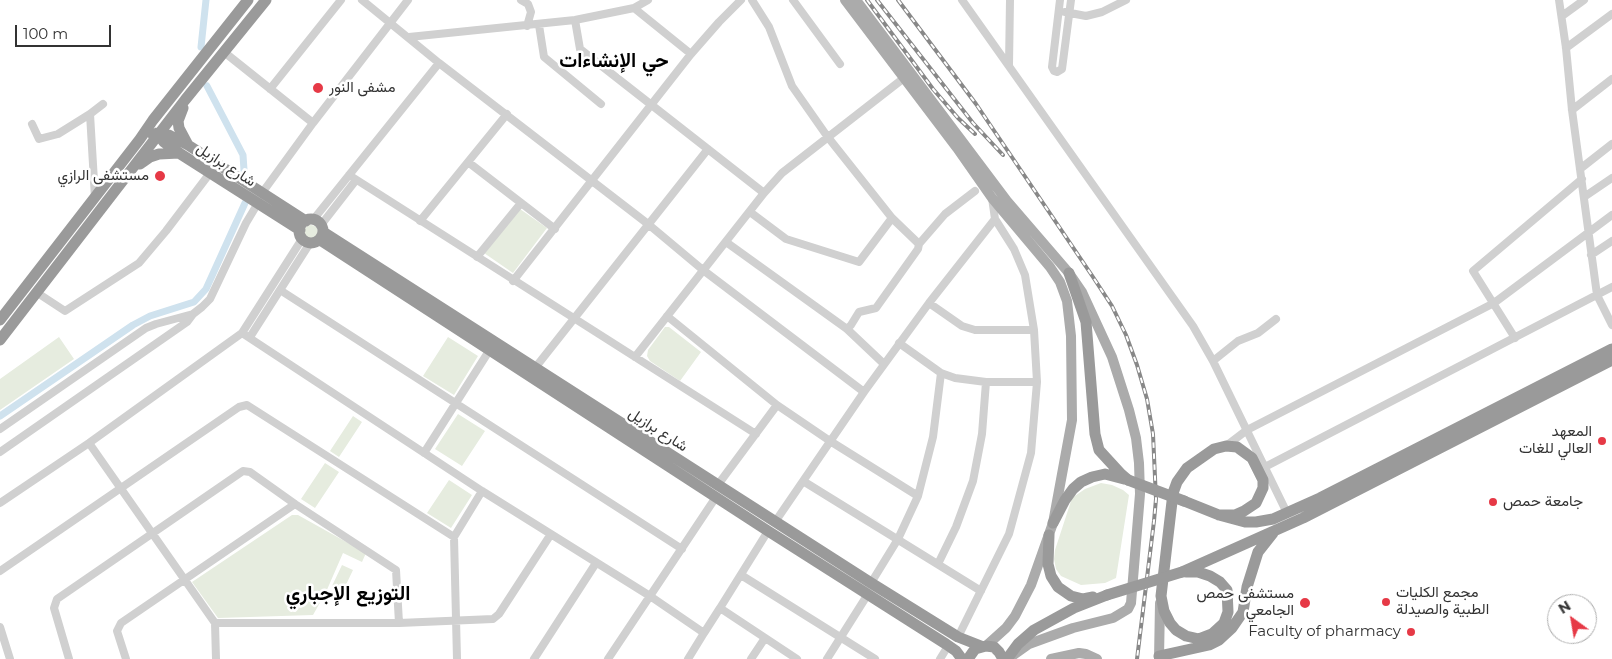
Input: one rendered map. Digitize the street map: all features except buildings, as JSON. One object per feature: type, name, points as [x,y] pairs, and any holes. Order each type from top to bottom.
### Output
[{"type":"highway","points":[[0,320],[153,120],[248,0]]},
{"type":"highway","points":[[0,340],[185,100],[266,0]]},
{"type":"highway","name":"شارع برازيل","points":[[185,100],[178,121],[184,149],[210,173],[260,198]]},
{"type":"highway","points":[[153,120],[154,130],[158,135]]},
{"type":"highway","points":[[140,139],[150,135],[169,135],[184,149]]},
{"type":"highway","name":"شارع برازيل","points":[[133,169],[150,157],[184,149],[312,231],[535,368],[716,491]]},
{"type":"highway","name":"شارع برازيل","points":[[312,231],[490,351],[870,589],[958,637],[984,646],[994,647],[1003,659]]},
{"type":"highway","points":[[1069,273],[1086,322],[1095,434],[1100,450],[1120,474],[1128,480]]},
{"type":"highway","points":[[1053,522],[1073,489],[1081,482],[1105,474],[1128,480],[1219,515],[1245,522],[1256,522],[1273,518],[1328,494],[1612,349]]},
{"type":"highway","points":[[1008,659],[1018,644],[1034,630],[1074,608],[1182,572],[1302,518],[1612,360]]},
{"type":"highway","points":[[1182,572],[1198,572],[1210,576],[1227,590],[1228,612],[1224,623],[1212,634],[1199,639],[1186,636],[1176,630],[1164,611],[1161,596],[1173,494],[1177,482],[1187,468],[1214,449],[1226,446],[1237,447],[1252,458],[1262,469],[1263,488],[1256,503],[1244,511],[1235,515],[1219,515]]},
{"type":"highway","points":[[1159,657],[1209,645],[1219,640],[1232,628],[1243,612],[1247,587],[1258,552],[1275,530]]},
{"type":"highway","points":[[1049,535],[1048,564],[1051,576],[1058,587],[1072,596],[1083,599],[1107,596]]},
{"type":"highway","name":"شارع برازيل","points":[[870,589],[956,651],[962,659]]},
{"type":"highway","points":[[968,659],[975,649],[984,646]]},
{"type":"main road","points":[[845,0],[992,198],[1050,267],[1060,282],[1067,301],[1070,336],[1072,420],[1053,522],[1031,585],[1015,616],[996,638],[984,646]]},
{"type":"main road","points":[[856,0],[1006,201],[1069,273],[1082,292],[1112,358],[1136,438],[1140,494],[1131,603],[1128,608],[1113,618],[1073,628],[1029,644],[1008,659]]},
{"type":"main road","points":[[1159,657],[1161,596]]},
{"type":"main road","points":[[1051,659],[1079,653],[1097,659]]},
{"type":"street","points":[[270,89],[342,0]]},
{"type":"street","points":[[362,0],[439,63],[648,224],[703,270],[864,392]]},
{"type":"street","points":[[0,452],[187,322],[210,299],[260,198],[313,123],[408,0]]},
{"type":"street","points":[[522,0],[528,4],[531,12],[527,26]]},
{"type":"street","points":[[409,37],[576,20],[634,8],[648,0]]},
{"type":"street","points":[[513,281],[691,54],[741,0]]},
{"type":"street","points":[[752,0],[769,27],[792,86],[827,136],[892,218],[919,244]]},
{"type":"street","points":[[793,0],[840,64]]},
{"type":"street","points":[[962,0],[1010,65],[1193,326],[1213,360],[1247,430],[1262,469],[1287,513]]},
{"type":"street","points":[[1010,0],[1010,65]]},
{"type":"street","points":[[1060,0],[1052,67],[1057,72],[1062,69],[1071,0]]},
{"type":"street","points":[[1058,11],[1086,16],[1102,12],[1126,0]]},
{"type":"street","points":[[1559,0],[1597,295],[1612,325]]},
{"type":"street","points":[[1562,16],[1584,0]]},
{"type":"street","points":[[634,8],[691,54]]},
{"type":"street","points":[[1566,48],[1612,14]]},
{"type":"street","points":[[576,20],[580,49],[764,193]]},
{"type":"street","points":[[539,25],[544,58],[600,104]]},
{"type":"street","points":[[224,52],[313,123]]},
{"type":"street","points":[[246,335],[349,176],[439,63]]},
{"type":"street","points":[[635,357],[764,193],[782,173],[827,136],[904,78]]},
{"type":"street","points":[[1572,110],[1612,79]]},
{"type":"street","points":[[32,124],[39,139],[58,134],[103,104]]},
{"type":"street","points":[[90,114],[94,198]]},
{"type":"street","points":[[420,221],[507,114]]},
{"type":"street","points":[[1580,169],[1612,144]]},
{"type":"street","points":[[535,368],[708,149]]},
{"type":"street","points":[[468,162],[555,229]]},
{"type":"street","points":[[36,292],[64,312],[139,263],[210,173]]},
{"type":"street","points":[[349,176],[756,434]]},
{"type":"street","points":[[1584,196],[1612,178]]},
{"type":"street","points":[[0,503],[246,335],[280,290],[312,231],[356,180]]},
{"type":"street","points":[[1515,338],[1473,271],[1582,180]]},
{"type":"street","points":[[847,329],[852,325],[859,312],[876,308],[914,255],[919,244],[945,214],[976,191]]},
{"type":"street","points":[[958,637],[1009,534],[1031,453],[1037,382],[1034,330],[1025,275],[1014,248],[995,219],[992,198]]},
{"type":"street","points":[[477,258],[521,202]]},
{"type":"street","points":[[750,212],[786,239],[859,262],[892,218]]},
{"type":"street","points":[[1226,446],[1247,430],[1494,303],[1612,215]]},
{"type":"street","points":[[688,659],[741,574],[864,392],[929,303],[995,219]]},
{"type":"street","points":[[1591,254],[1612,241]]},
{"type":"street","points":[[726,242],[847,329],[884,364]]},
{"type":"street","points":[[1262,469],[1612,287]]},
{"type":"street","points":[[280,290],[682,549]]},
{"type":"street","points":[[929,303],[962,326],[975,330],[1034,330]]},
{"type":"street","points":[[0,428],[146,328],[193,314]]},
{"type":"street","points":[[667,316],[777,405],[830,441],[918,496]]},
{"type":"street","points":[[1213,360],[1238,341],[1258,333],[1276,319]]},
{"type":"street","points":[[246,335],[482,491],[650,596],[704,633]]},
{"type":"street","points":[[899,343],[941,373],[955,378],[986,382],[1037,382]]},
{"type":"street","points":[[424,453],[490,351]]},
{"type":"street","points":[[827,659],[898,539],[918,496],[933,437],[941,373]]},
{"type":"street","points":[[938,564],[956,527],[973,481],[982,434],[986,382]]},
{"type":"street","points":[[0,571],[238,407],[247,405],[454,537]]},
{"type":"street","points":[[608,659],[682,549],[716,491],[777,405]]},
{"type":"street","points":[[89,443],[215,623],[216,659]]},
{"type":"street","points":[[69,659],[54,608],[57,599],[243,471],[250,472],[396,570],[399,623]]},
{"type":"street","points":[[803,481],[980,591]]},
{"type":"street","points":[[457,659],[454,537],[482,491]]},
{"type":"street","points":[[126,659],[117,630],[121,622],[296,504]]},
{"type":"street","points":[[215,623],[399,623],[493,619],[500,614],[551,534]]},
{"type":"street","points":[[534,659],[596,564]]},
{"type":"street","points":[[741,574],[875,659]]},
{"type":"street","points":[[720,608],[796,659]]},
{"type":"street","points":[[0,627],[10,659]]},
{"type":"street","points":[[750,659],[764,638]]},
{"type":"street","points":[[940,659],[948,646]]},
{"type":"shaded area","points":[[520,209],[547,228],[513,273],[484,253]]},
{"type":"shaded area","points":[[311,225],[316,227],[318,232],[316,237],[311,239],[306,237],[304,232],[306,227]]},
{"type":"shaded area","points":[[665,327],[669,327],[701,352],[680,381],[650,361],[647,356],[648,350]]},
{"type":"shaded area","points":[[59,337],[74,359],[0,410],[0,379]]},
{"type":"shaded area","points":[[448,337],[478,356],[454,395],[423,376]]},
{"type":"shaded area","points":[[458,414],[485,431],[462,466],[435,449]]},
{"type":"shaded area","points":[[353,416],[362,422],[339,457],[330,451]]},
{"type":"shaded area","points":[[325,463],[339,472],[315,508],[301,499]]},
{"type":"shaded area","points":[[449,480],[472,495],[451,528],[427,513]]},
{"type":"shaded area","points":[[1101,483],[1112,485],[1129,495],[1116,578],[1105,583],[1081,585],[1061,576],[1056,569],[1055,550],[1072,498],[1085,489]]},
{"type":"shaded area","points":[[292,515],[298,515],[366,553],[362,562],[343,553],[326,592],[313,615],[218,618],[192,582]]},
{"type":"shaded area","points":[[342,565],[353,570],[343,591],[332,586]]},
{"type":"waterway","points":[[201,47],[206,0]]},
{"type":"waterway","points":[[207,86],[243,155],[244,170]]},
{"type":"waterway","points":[[0,416],[133,325],[150,316],[194,302],[206,289],[245,203]]},
{"type":"railway","points":[[867,0],[933,89],[958,118],[975,134]]},
{"type":"railway","points":[[877,0],[973,123],[1003,155]]},
{"type":"railway","points":[[898,0],[976,104],[1112,306],[1126,335],[1137,365],[1147,399],[1153,434],[1156,499],[1137,659]]},
{"type":"place","name":"مشفى النور","points":[[318,88]]},
{"type":"place","name":"مستشفى الرازي","points":[[160,176]]},
{"type":"place","name":"المعهد العالي للغات","points":[[1602,441]]},
{"type":"place","name":"جامعة حمص","points":[[1493,502]]},
{"type":"place","name":"مجمع الكليات الطبية والصيدلة","points":[[1386,602]]},
{"type":"place","name":"مستشفى حمص الجامعي","points":[[1305,603]]},
{"type":"place","name":"Faculty of pharmacy","points":[[1411,632]]},
{"type":"district","name":"حي الإنشاءات","points":[[614,61]]},
{"type":"district","name":"التوزيع الإجباري","points":[[348,594]]}]
